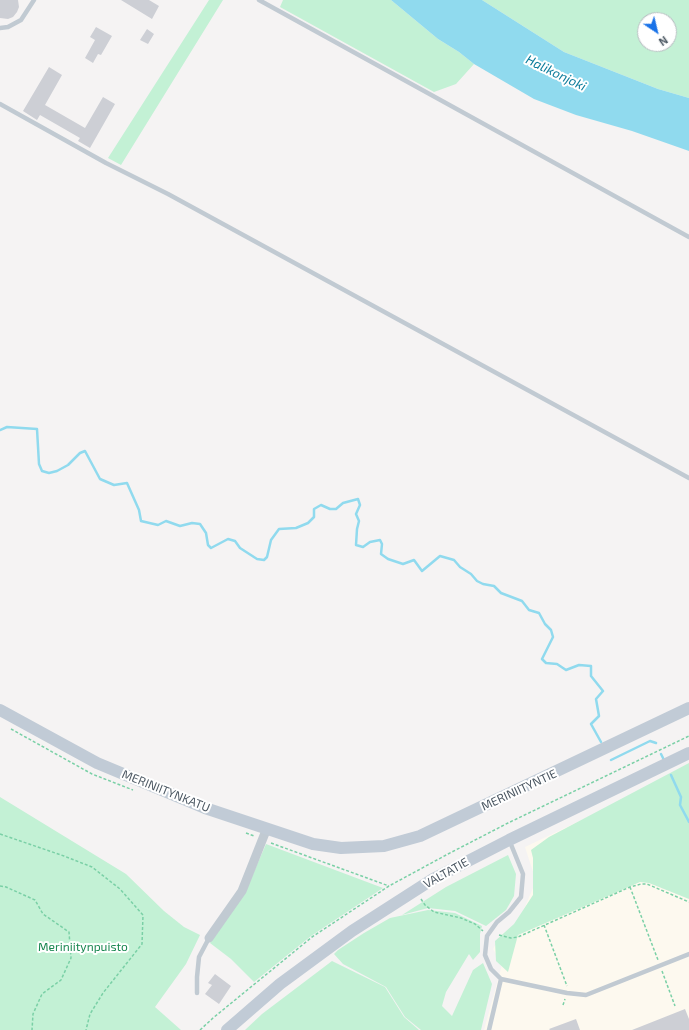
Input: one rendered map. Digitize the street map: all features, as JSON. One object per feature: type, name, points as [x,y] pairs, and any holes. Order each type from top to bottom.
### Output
[{"type":"main road","name":"MERINIITYNTIE","points":[[341,848],[384,846],[420,836],[689,708]]},
{"type":"main road","name":"MERINIITYNKATU","points":[[0,710],[97,763],[205,808],[313,844],[341,848]]},
{"type":"main road","name":"VALTATIE","points":[[227,1030],[280,984],[352,931],[433,878],[689,753]]},
{"type":"street","points":[[208,938],[242,891],[267,828]]},
{"type":"lane","points":[[0,28],[8,27],[21,20],[34,0]]},
{"type":"lane","points":[[259,0],[689,237]]},
{"type":"lane","points":[[0,104],[106,163],[168,194],[689,478]]},
{"type":"lane","points":[[509,840],[523,874],[521,897],[509,912],[497,922],[487,936],[485,955],[491,969],[501,979],[567,993],[586,995],[689,954]]},
{"type":"lane","points":[[197,993],[199,957],[208,938]]},
{"type":"lane","points":[[489,1030],[501,979]]},
{"type":"path","points":[[200,1030],[312,937],[389,886],[508,823],[689,736]]},
{"type":"path","points":[[0,834],[92,867],[120,890],[144,915],[142,944],[103,993],[90,1014],[86,1030]]},
{"type":"path","points":[[499,935],[511,938],[518,937],[630,887],[641,884],[647,884],[689,902]]},
{"type":"path","points":[[0,886],[6,887],[35,900],[43,914],[69,932],[71,958],[61,980],[42,994],[33,1014],[32,1030]]},
{"type":"path","points":[[630,887],[675,1006]]},
{"type":"path","points":[[414,891],[425,905],[434,912],[461,918],[475,924],[487,936]]},
{"type":"path","points":[[544,925],[568,989],[563,1005]]},
{"type":"shaded area","points":[[689,769],[689,1030],[484,1030],[502,965],[493,949],[501,935],[518,923],[536,881],[525,847]]},
{"type":"green space","points":[[209,0],[223,0],[121,165],[108,158]]},
{"type":"green space","points":[[283,0],[391,0],[438,39],[459,52],[474,64],[456,84],[434,92],[280,7]]},
{"type":"green space","points":[[482,0],[689,0],[689,98],[658,89],[564,52]]},
{"type":"green space","points":[[689,763],[689,899],[649,883],[640,882],[518,935],[508,972],[496,961],[495,941],[514,924],[533,895],[533,858],[531,850],[549,837]]},
{"type":"green space","name":"Meriniitynpuisto","points":[[0,797],[126,874],[164,911],[184,927],[200,935],[186,964],[155,1007],[181,1030],[0,1030]]},
{"type":"green space","points":[[266,844],[383,888],[311,936],[254,982],[231,959],[210,943],[246,890]]},
{"type":"green space","points":[[508,855],[516,874],[514,896],[506,910],[486,926],[455,911],[428,908],[402,915],[446,887]]},
{"type":"green space","points":[[428,910],[455,913],[482,926],[480,934],[480,952],[473,960],[469,954],[446,992],[442,1006],[452,1016],[473,970],[483,963],[492,984],[481,1030],[421,1030],[405,1017],[386,987],[343,964],[334,954],[364,933],[390,918]]},
{"type":"green space","points":[[332,961],[385,987],[404,1017],[419,1030],[245,1030],[262,1014]]},
{"type":"water","name":"Halikonjoki","points":[[391,0],[482,0],[564,52],[658,89],[689,98],[689,151],[632,131],[576,115],[534,99],[474,64],[459,52],[438,39]]},
{"type":"building","points":[[0,0],[18,0],[19,7],[13,17],[8,19],[0,18]]},
{"type":"building","points":[[121,0],[149,0],[159,6],[152,19]]},
{"type":"building","points":[[96,27],[112,36],[101,55],[98,54],[93,63],[85,58],[95,40],[90,37]]},
{"type":"building","points":[[147,29],[154,34],[148,44],[140,40]]},
{"type":"building","points":[[49,67],[62,75],[45,105],[85,128],[103,97],[115,104],[90,148],[78,141],[80,138],[40,115],[37,120],[23,111]]},
{"type":"building","points":[[215,974],[231,986],[219,1004],[205,994],[212,985],[208,983]]},
{"type":"building","points":[[685,1009],[689,1019],[689,1030],[632,1030]]},
{"type":"building","points":[[576,1019],[580,1030],[549,1029]]},
{"type":"waterway","points":[[0,430],[7,427],[37,429],[39,464],[42,471],[49,473],[57,471],[68,465],[80,453],[85,451],[100,479],[114,485],[127,483],[139,510],[141,521],[158,525],[166,521],[180,526],[192,523],[200,524],[206,533],[208,545],[211,548],[228,539],[235,541],[240,548],[257,559],[264,560],[267,557],[271,540],[279,529],[296,528],[308,523],[314,517],[314,509],[321,505],[330,509],[336,509],[343,503],[358,499],[360,505],[356,514],[359,521],[356,545],[363,547],[370,542],[380,540],[382,544],[381,554],[388,559],[403,564],[414,560],[422,571],[440,556],[454,560],[477,581],[494,586],[501,593],[522,601],[529,610],[539,613],[545,624],[551,630],[553,637],[542,659],[546,663],[557,664],[566,670],[579,665],[591,666],[591,676],[603,691],[596,699],[599,716],[591,724],[601,742]]},
{"type":"waterway","points":[[611,760],[650,741],[656,743]]},
{"type":"waterway","points":[[661,754],[664,760]]},
{"type":"waterway","points":[[671,775],[681,797],[680,805],[689,822]]}]
